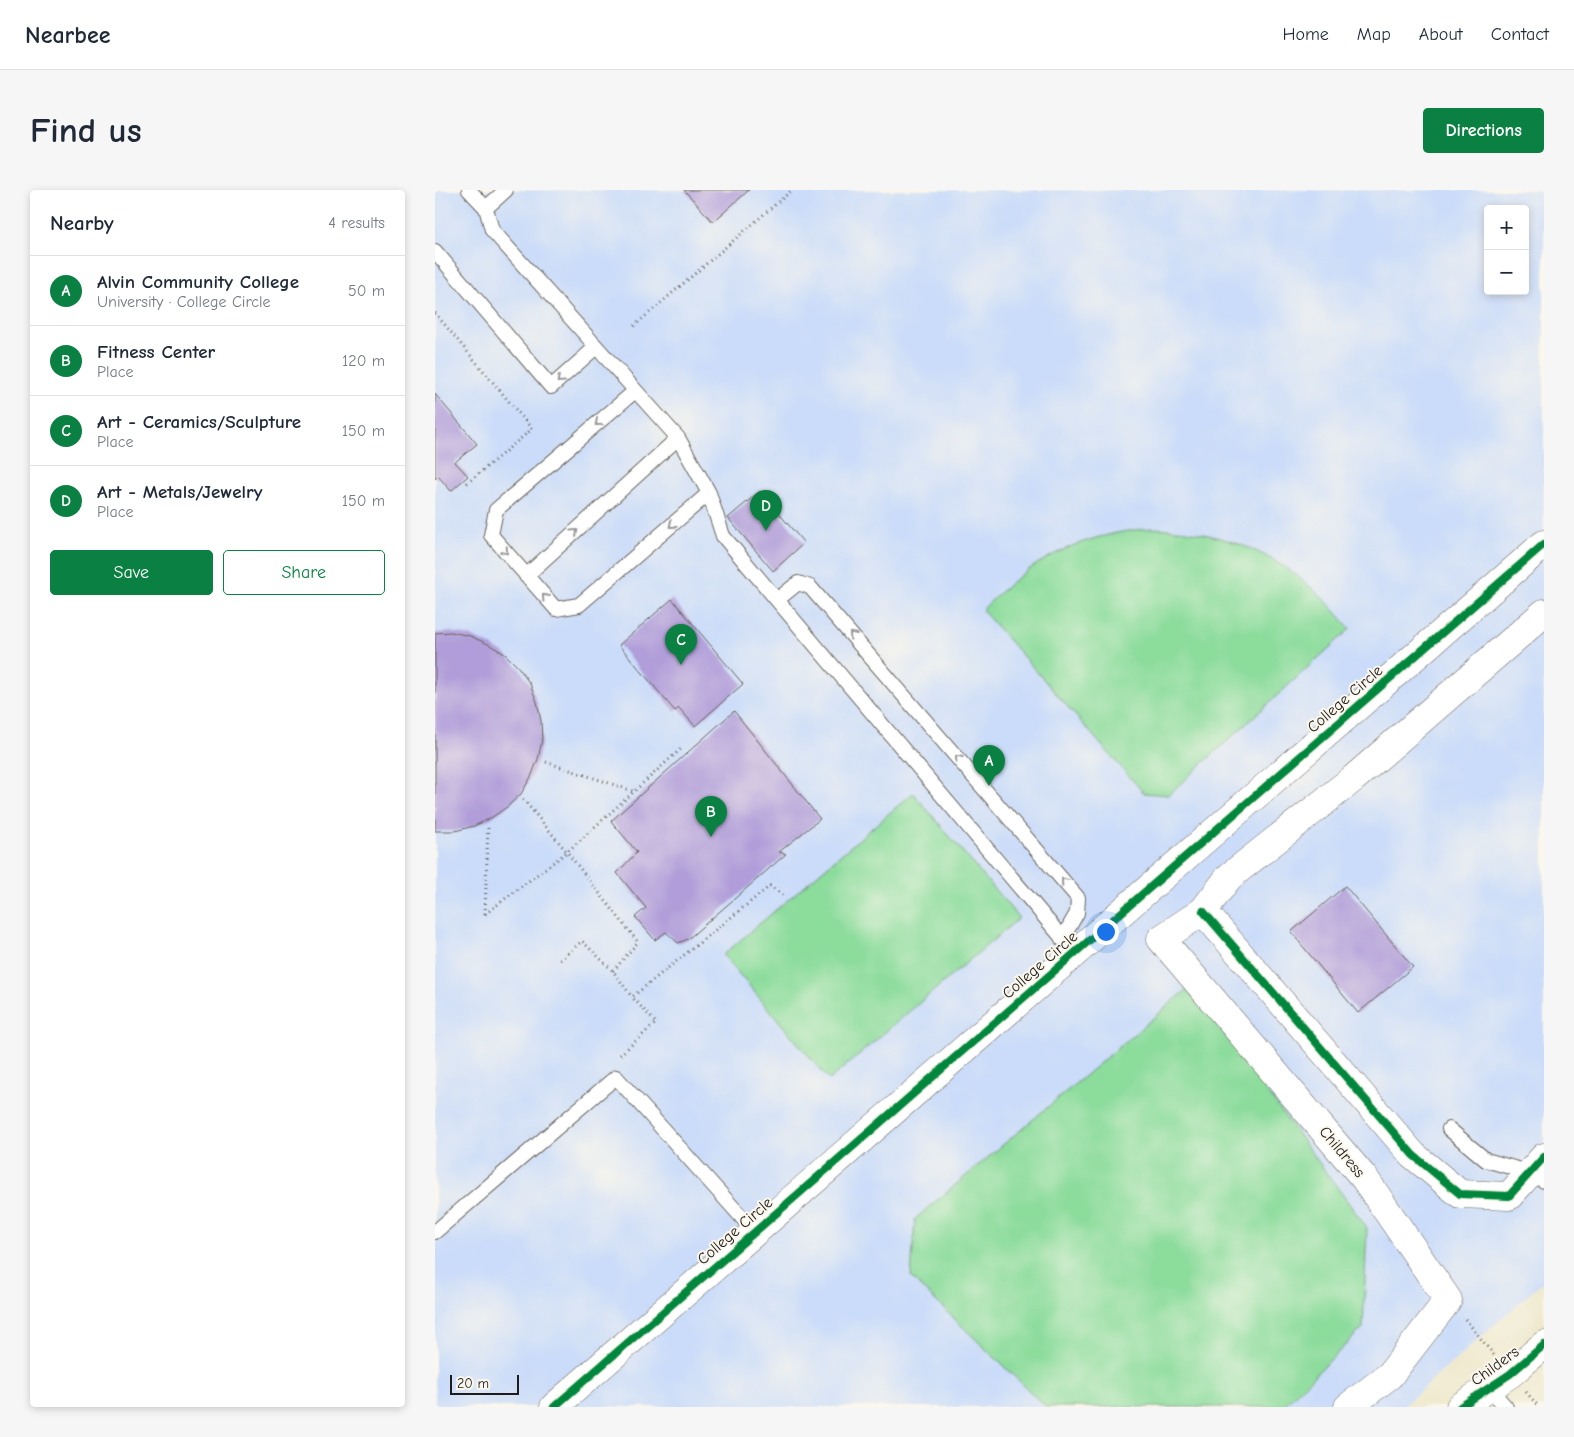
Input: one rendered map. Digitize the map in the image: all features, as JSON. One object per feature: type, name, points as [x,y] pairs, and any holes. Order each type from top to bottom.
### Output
[{"type":"street","name":"College Circle","points":[[554,1407],[755,1232],[1068,946],[1544,544]]},
{"type":"street","name":"Childress","points":[[1348,1407],[1390,1376],[1448,1300],[1365,1179],[1161,939],[1203,911],[1229,877],[1354,778],[1544,613]]},
{"type":"street","points":[[1203,911],[1413,1155],[1460,1194],[1509,1196],[1540,1170]]},
{"type":"street","name":"Childers","points":[[1460,1407],[1497,1398],[1511,1374],[1544,1344]]},
{"type":"lane","points":[[469,190],[486,208],[493,230],[678,438],[709,493],[723,536],[1068,946]]},
{"type":"lane","points":[[486,208],[507,190]]},
{"type":"lane","points":[[435,251],[551,387],[596,347]]},
{"type":"lane","points":[[635,391],[496,510],[491,535],[556,609],[579,605],[709,493]]},
{"type":"lane","points":[[526,576],[678,438]]},
{"type":"lane","points":[[777,600],[798,583],[810,587],[1078,898],[1077,913],[1068,946]]},
{"type":"lane","points":[[435,1232],[616,1077],[755,1232]]},
{"type":"lane","points":[[1449,1129],[1486,1160],[1540,1170]]},
{"type":"path","points":[[634,326],[791,191]]},
{"type":"path","points":[[435,313],[532,429],[465,485]]},
{"type":"path","points":[[487,827],[485,914],[567,852],[683,747]]},
{"type":"path","points":[[546,762],[634,792]]},
{"type":"path","points":[[523,798],[638,942],[613,970]]},
{"type":"path","points":[[632,997],[770,886],[786,897]]},
{"type":"path","points":[[560,960],[582,941],[613,970],[632,997],[656,1023],[620,1055]]},
{"type":"path","points":[[1463,1317],[1498,1360]]},
{"type":"shaded area","points":[[435,190],[1544,190],[1544,1281],[1402,1407],[435,1407]]},
{"type":"green space","points":[[1151,528],[1182,530],[1211,536],[1263,554],[1309,585],[1350,629],[1168,795],[1144,793],[982,610],[1020,576],[1059,552],[1102,536]]},
{"type":"green space","points":[[913,793],[1019,918],[829,1080],[723,955]]},
{"type":"green space","points":[[1190,987],[1367,1228],[1363,1328],[1282,1407],[1046,1407],[911,1277],[915,1219]]},
{"type":"building","points":[[684,190],[749,190],[713,222]]},
{"type":"building","points":[[435,394],[477,444],[455,462],[468,476],[451,491],[438,476],[435,479]]},
{"type":"building","points":[[760,491],[804,543],[773,571],[728,518]]},
{"type":"building","points":[[672,599],[743,684],[695,726],[679,708],[675,711],[619,645]]},
{"type":"building","points":[[451,632],[470,636],[488,644],[505,654],[519,668],[530,684],[537,702],[542,740],[538,759],[531,777],[521,794],[507,807],[491,818],[474,826],[455,831],[435,831],[435,633]]},
{"type":"building","points":[[734,711],[820,819],[779,852],[786,854],[688,939],[678,943],[666,932],[655,940],[635,917],[646,908],[617,873],[637,852],[611,821]]},
{"type":"building","points":[[1345,886],[1413,967],[1358,1013],[1291,932]]},
{"type":"cycle path","points":[[554,1407],[1544,544]]},
{"type":"cycle path","points":[[1203,911],[1413,1155],[1460,1194],[1509,1196],[1544,1157]]},
{"type":"cycle path","points":[[1460,1407],[1510,1374],[1544,1345]]},
{"type":"place","name":"Art - Metals/Jewelry","points":[[766,531]]},
{"type":"place","name":"Art - Ceramics/Sculpture","points":[[681,665]]},
{"type":"place","name":"Alvin Community College","points":[[989,786]]},
{"type":"place","name":"Fitness Center","points":[[711,837]]}]
